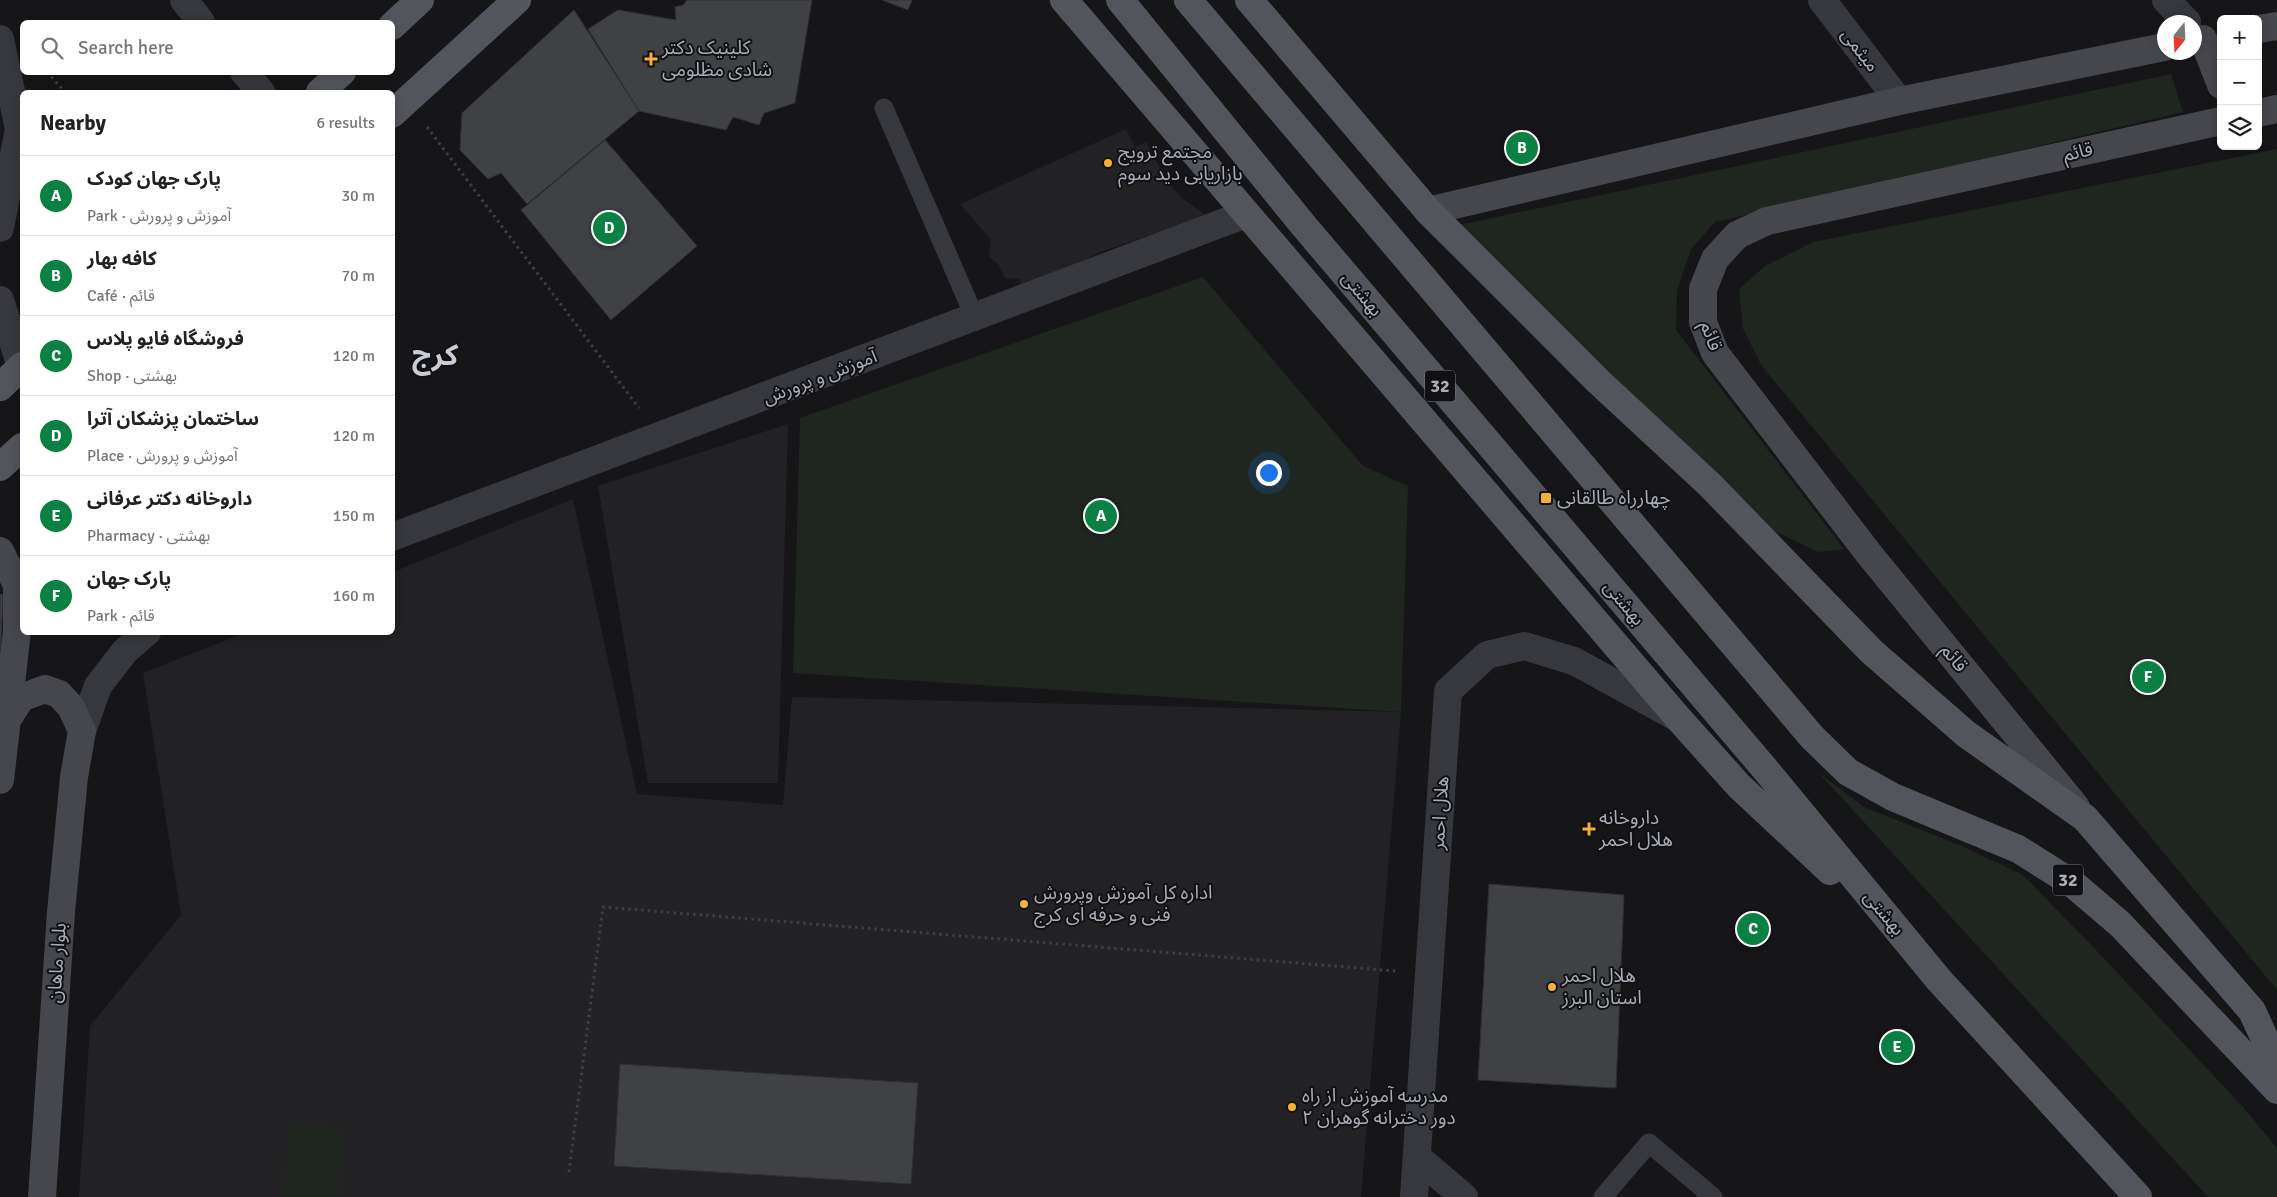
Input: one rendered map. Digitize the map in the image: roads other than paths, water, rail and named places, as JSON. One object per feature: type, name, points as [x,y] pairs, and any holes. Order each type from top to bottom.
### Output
[{"type":"main road","points":[[395,23],[420,0]]},
{"type":"main road","points":[[400,107],[517,0]]},
{"type":"main road","points":[[1064,0],[1679,719],[1739,786],[1808,849],[1939,980]]},
{"type":"main road","name":"بهشتى","points":[[1120,0],[1304,226],[1765,769],[1939,980],[2138,1197]]},
{"type":"main road","name":"32","points":[[1188,0],[1812,737],[1848,772],[1893,797],[2018,849],[2072,883],[2120,924],[2277,1090]]},
{"type":"main road","points":[[1249,0],[1428,211],[1599,382],[1710,485],[1871,651],[1966,734],[2085,818],[2252,1011],[2277,1065]]},
{"type":"main road","points":[[2262,29],[2277,26]]},
{"type":"main road","points":[[2202,39],[2217,75]]},
{"type":"main road","points":[[1428,211],[1899,101],[2157,48]]},
{"type":"main road","points":[[322,90],[339,75]]},
{"type":"main road","points":[[2262,111],[2277,108]]},
{"type":"main road","name":"قائم","points":[[2085,818],[1869,554],[1715,353],[1703,322],[1703,289],[1715,259],[1738,235],[1767,221],[2217,122]]},
{"type":"main road","points":[[0,386],[20,368]]},
{"type":"main road","points":[[0,467],[20,448]]},
{"type":"main road","points":[[0,551],[17,586],[17,631],[0,780]]},
{"type":"main road","points":[[8,718],[21,698],[44,689],[59,694],[71,707],[82,731]]},
{"type":"main road","name":"بلوار ماهان","points":[[42,1197],[61,912],[74,777],[82,731]]},
{"type":"street","points":[[184,0],[199,20]]},
{"type":"street","name":"میثمی","points":[[1822,0],[1899,101]]},
{"type":"street","points":[[2166,0],[2181,15]]},
{"type":"street","points":[[0,39],[19,129],[0,228]]},
{"type":"street","points":[[247,75],[259,90]]},
{"type":"street","name":"آموزش و پرورش","points":[[395,536],[661,437],[1246,214]]},
{"type":"street","points":[[0,300],[20,360]]},
{"type":"street","points":[[82,731],[98,686],[125,651],[144,635]]},
{"type":"street","name":"هلال احمر","points":[[1414,1197],[1448,691],[1487,655],[1524,646],[1574,661],[1679,719]]},
{"type":"street","points":[[1417,1157],[1464,1197]]},
{"type":"lane","points":[[884,108],[975,318]]},
{"type":"lane","points":[[1602,1197],[1650,1143],[1713,1197]]},
{"type":"place","name":"کلینیک دکتر شادی مظلومی","points":[[651,59]]},
{"type":"place","name":"کافه بهار","points":[[1522,148]]},
{"type":"place","name":"مجتمع ترویج بازاریابی دید سوم","points":[[1108,163]]},
{"type":"place","name":"ساختمان پزشکان آترا","points":[[609,228]]},
{"type":"place","name":"چهارراه طالقانی","points":[[1546,498]]},
{"type":"place","name":"پارک جهان کودک","points":[[1101,516]]},
{"type":"place","name":"پارک جهان","points":[[2148,677]]},
{"type":"place","name":"داروخانه هلال احمر","points":[[1589,829]]},
{"type":"place","name":"اداره کل آموزش وپرورش فنی و حرفه ای کرج","points":[[1024,904]]},
{"type":"place","name":"فروشگاه فایو پلاس","points":[[1753,929]]},
{"type":"place","name":"هلال احمر استان البرز","points":[[1552,987]]},
{"type":"place","name":"داروخانه دکتر عرفانی","points":[[1897,1047]]},
{"type":"place","name":"مدرسه آموزش از راه دور دخترانه گوهران ۲","points":[[1292,1107]]},
{"type":"district","name":"کرج","points":[[435,355]]}]
